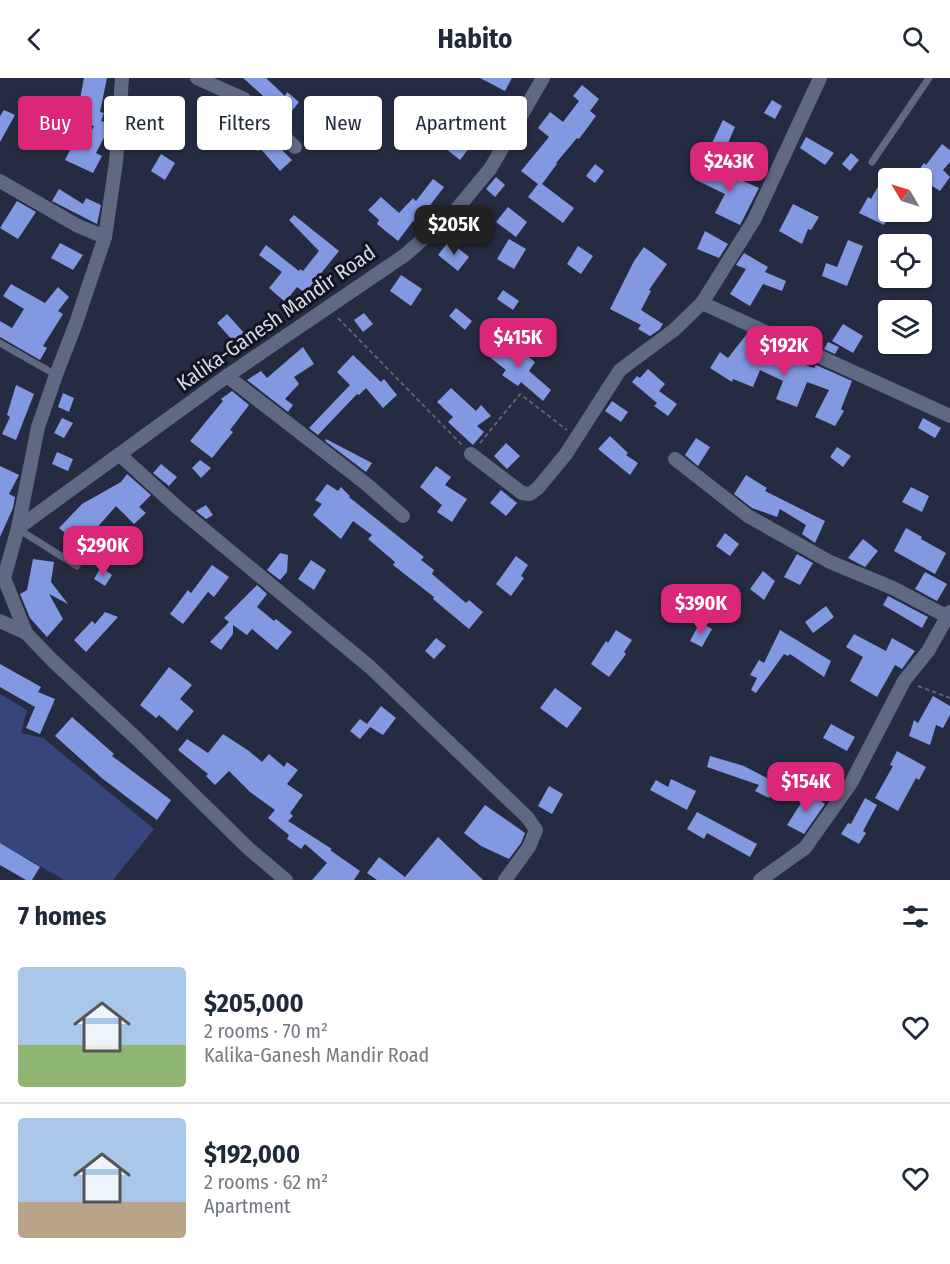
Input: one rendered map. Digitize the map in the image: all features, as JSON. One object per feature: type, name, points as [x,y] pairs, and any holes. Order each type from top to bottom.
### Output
[{"type":"street","points":[[122,78],[116,162],[105,237],[38,427],[18,528],[2,580],[26,633],[249,849],[286,880]]},
{"type":"street","points":[[197,78],[243,99],[295,147]]},
{"type":"street","name":"Kalika-Ganesh Mandir Road","points":[[18,528],[227,376],[405,255],[455,211],[490,170],[543,78]]},
{"type":"street","points":[[471,454],[522,493],[530,494],[538,488],[576,438],[620,370],[674,330],[702,303],[754,220],[820,78]]},
{"type":"street","points":[[0,181],[78,226],[105,237]]},
{"type":"street","points":[[702,303],[950,416]]},
{"type":"street","points":[[227,376],[365,483],[403,516]]},
{"type":"street","points":[[120,455],[177,508],[370,667],[527,817],[536,830],[529,847],[505,880]]},
{"type":"street","points":[[675,459],[748,516],[830,562],[949,614],[928,651],[904,681],[850,783],[805,848],[760,880]]},
{"type":"street","points":[[0,621],[26,633]]},
{"type":"lane","points":[[872,162],[929,78]]},
{"type":"lane","points":[[0,343],[56,375]]},
{"type":"lane","points":[[18,528],[76,566]]},
{"type":"path","points":[[327,308],[471,454],[520,394],[576,438]]},
{"type":"path","points":[[904,681],[950,698]]},
{"type":"shaded area","points":[[0,694],[27,710],[21,733],[43,738],[154,829],[113,880],[64,880],[0,843]]},
{"type":"building","points":[[84,78],[107,78],[100,112],[104,113],[101,121],[104,122],[104,138],[96,153],[102,156],[93,173],[65,160],[70,150],[92,150],[94,126],[92,125],[92,96],[81,96]]},
{"type":"building","points":[[243,78],[266,78],[285,96],[263,96]]},
{"type":"building","points":[[480,78],[512,78],[505,91]]},
{"type":"building","points":[[582,85],[599,99],[590,111],[596,116],[579,139],[577,138],[556,163],[542,184],[574,208],[563,223],[528,197],[538,184],[521,171],[549,137],[538,128],[550,112],[563,122],[579,101],[573,96]]},
{"type":"building","points":[[292,96],[299,102],[292,111]]},
{"type":"building","points":[[772,100],[782,106],[775,119],[764,113]]},
{"type":"building","points":[[4,110],[15,115],[0,142],[0,116]]},
{"type":"building","points":[[723,120],[735,127],[725,150],[712,143]]},
{"type":"building","points":[[806,137],[834,153],[825,165],[800,148]]},
{"type":"building","points":[[942,144],[950,150],[950,162],[943,170],[950,177],[940,191],[932,186],[932,168],[920,168],[924,163],[926,165]]},
{"type":"building","points":[[262,150],[282,150],[292,160],[280,171]]},
{"type":"building","points":[[448,150],[468,150],[460,160]]},
{"type":"building","points":[[851,153],[859,160],[850,171],[842,164]]},
{"type":"building","points":[[161,154],[175,163],[165,180],[151,171]]},
{"type":"building","points":[[702,163],[759,188],[740,225],[715,213],[725,194],[694,179]]},
{"type":"building","points":[[595,164],[604,171],[595,183],[586,176]]},
{"type":"building","points":[[496,177],[505,185],[495,197],[486,189]]},
{"type":"building","points":[[433,179],[444,187],[416,224],[413,221],[398,241],[377,224],[379,220],[368,210],[381,197],[399,213],[413,198],[416,201]]},
{"type":"building","points":[[878,187],[878,222],[886,222],[884,225],[859,213],[868,197],[871,199]]},
{"type":"building","points":[[59,189],[83,204],[86,198],[101,205],[97,224],[52,201]]},
{"type":"building","points":[[17,201],[36,212],[18,239],[0,228]]},
{"type":"building","points":[[793,204],[819,217],[811,230],[808,229],[802,244],[779,231]]},
{"type":"building","points":[[508,207],[527,222],[516,237],[496,222]]},
{"type":"building","points":[[294,215],[339,251],[305,293],[297,287],[285,302],[269,288],[282,272],[259,255],[266,245],[299,271],[300,269],[303,271],[319,251],[289,220]]},
{"type":"building","points":[[705,231],[728,244],[719,258],[697,249]]},
{"type":"building","points":[[509,239],[526,249],[514,269],[497,259]]},
{"type":"building","points":[[848,240],[863,246],[847,286],[822,276],[826,263],[837,267]]},
{"type":"building","points":[[449,241],[469,257],[458,271],[438,255]]},
{"type":"building","points":[[60,243],[83,255],[73,270],[51,258]]},
{"type":"building","points":[[578,246],[593,256],[581,274],[567,264]]},
{"type":"building","points":[[644,247],[667,264],[649,290],[651,291],[641,310],[663,324],[650,336],[638,329],[641,325],[610,309],[634,261]]},
{"type":"building","points":[[744,253],[768,267],[765,272],[786,281],[782,291],[763,284],[750,306],[730,294],[746,269],[736,265]]},
{"type":"building","points":[[401,275],[422,289],[411,306],[390,291]]},
{"type":"building","points":[[11,284],[45,303],[58,287],[69,297],[58,311],[63,314],[43,346],[47,348],[40,360],[0,337],[0,321],[12,328],[24,309],[3,296]]},
{"type":"building","points":[[503,290],[519,301],[513,310],[497,299]]},
{"type":"building","points":[[456,308],[472,321],[465,330],[449,316]]},
{"type":"building","points":[[364,313],[373,324],[363,332],[354,320]]},
{"type":"building","points":[[227,314],[245,334],[235,343],[217,323]]},
{"type":"building","points":[[843,324],[863,336],[853,353],[832,341]]},
{"type":"building","points":[[746,335],[763,348],[765,345],[784,355],[783,357],[814,368],[816,365],[852,381],[841,409],[844,411],[835,426],[815,417],[829,390],[807,382],[797,407],[776,399],[783,381],[760,370],[753,387],[733,379],[732,382],[710,368],[720,352],[728,358]]},
{"type":"building","points":[[498,340],[517,354],[520,350],[535,362],[529,371],[551,390],[543,401],[521,382],[518,386],[502,375],[506,370],[487,355]]},
{"type":"building","points":[[828,342],[839,347],[835,354],[824,349]]},
{"type":"building","points":[[303,347],[314,364],[294,377],[299,384],[285,399],[293,405],[288,412],[247,380],[261,371],[267,378]]},
{"type":"building","points":[[353,355],[381,382],[384,379],[397,395],[383,408],[366,388],[359,395],[357,394],[318,435],[309,428],[350,385],[337,372]]},
{"type":"building","points":[[648,369],[665,384],[659,391],[677,404],[668,416],[654,406],[657,403],[632,382],[637,376],[640,378]]},
{"type":"building","points":[[16,385],[34,394],[16,440],[2,434],[10,417],[7,415]]},
{"type":"building","points":[[451,388],[476,411],[481,405],[491,416],[477,426],[484,432],[473,445],[448,422],[453,417],[437,402]]},
{"type":"building","points":[[232,391],[249,405],[230,430],[233,432],[212,458],[190,441],[223,401],[221,399]]},
{"type":"building","points":[[63,393],[74,398],[69,412],[58,407]]},
{"type":"building","points":[[612,401],[628,412],[621,422],[605,411]]},
{"type":"building","points":[[62,418],[73,423],[64,438],[54,433]]},
{"type":"building","points":[[923,418],[941,428],[935,438],[918,428]]},
{"type":"building","points":[[610,436],[628,453],[626,455],[638,463],[630,475],[598,449]]},
{"type":"building","points":[[696,438],[710,447],[698,466],[685,455]]},
{"type":"building","points":[[326,439],[372,463],[366,472],[325,441]]},
{"type":"building","points":[[506,443],[520,456],[507,469],[494,456]]},
{"type":"building","points":[[837,447],[851,456],[843,467],[830,457]]},
{"type":"building","points":[[57,452],[73,459],[68,471],[52,464]]},
{"type":"building","points":[[200,460],[211,468],[201,478],[192,468]]},
{"type":"building","points":[[161,464],[177,477],[169,486],[153,473]]},
{"type":"building","points":[[0,466],[19,475],[9,494],[15,497],[13,508],[0,537]]},
{"type":"building","points":[[436,466],[451,477],[445,485],[467,499],[452,522],[437,512],[442,505],[420,487]]},
{"type":"building","points":[[127,474],[151,495],[139,507],[146,513],[134,524],[116,506],[81,546],[59,528],[82,504],[121,482]]},
{"type":"building","points":[[746,475],[767,488],[765,491],[825,521],[815,543],[802,534],[806,525],[780,509],[777,517],[752,508],[734,494]]},
{"type":"building","points":[[327,484],[338,491],[341,487],[349,497],[424,557],[421,560],[434,570],[432,574],[466,603],[469,600],[483,612],[469,629],[433,599],[434,597],[393,565],[395,562],[368,539],[372,535],[353,521],[341,539],[313,515],[322,504],[315,500]]},
{"type":"building","points":[[911,487],[929,496],[922,512],[902,502]]},
{"type":"building","points":[[501,490],[517,503],[506,516],[490,503]]},
{"type":"building","points":[[206,505],[213,515],[206,519],[196,511]]},
{"type":"building","points":[[906,528],[946,553],[935,574],[894,551]]},
{"type":"building","points":[[725,533],[739,544],[730,556],[716,546]]},
{"type":"building","points":[[863,539],[878,551],[865,567],[848,558]]},
{"type":"building","points":[[280,553],[288,555],[287,572],[280,580],[267,570]]},
{"type":"building","points":[[797,554],[813,563],[800,585],[784,577]]},
{"type":"building","points":[[516,556],[528,565],[521,576],[524,578],[511,596],[496,584]]},
{"type":"building","points":[[33,559],[54,562],[51,582],[68,604],[49,594],[63,619],[47,637],[30,618],[20,594],[27,590]]},
{"type":"building","points":[[311,560],[326,570],[314,590],[298,579]]},
{"type":"building","points":[[212,565],[229,577],[214,597],[208,592],[183,624],[170,614],[188,590],[191,593]]},
{"type":"building","points":[[101,567],[112,575],[105,586],[94,579]]},
{"type":"building","points":[[763,571],[775,581],[764,600],[750,589]]},
{"type":"building","points":[[925,572],[947,584],[937,601],[915,589]]},
{"type":"building","points":[[257,585],[267,594],[257,607],[292,632],[277,650],[252,629],[247,635],[233,625],[233,634],[221,650],[210,642],[229,622],[224,618]]},
{"type":"building","points":[[888,596],[928,617],[922,628],[883,605]]},
{"type":"building","points":[[826,606],[834,617],[813,633],[805,622]]},
{"type":"building","points":[[105,612],[118,617],[86,652],[74,640],[92,621],[95,624]]},
{"type":"building","points":[[700,622],[712,629],[702,647],[690,641]]},
{"type":"building","points":[[616,630],[632,640],[624,652],[626,654],[609,677],[591,664]]},
{"type":"building","points":[[780,630],[831,661],[824,677],[790,654],[788,656],[784,654],[756,693],[751,690],[757,678],[750,675],[759,660],[764,663]]},
{"type":"building","points":[[854,634],[886,651],[892,638],[915,651],[902,669],[895,665],[877,697],[850,681],[863,657],[846,647]]},
{"type":"building","points":[[436,638],[446,646],[434,659],[425,651]]},
{"type":"building","points":[[0,664],[41,687],[38,692],[55,699],[40,734],[26,728],[35,707],[0,687]]},
{"type":"building","points":[[169,667],[192,685],[180,699],[194,711],[177,731],[159,715],[156,718],[140,705]]},
{"type":"building","points":[[555,688],[582,708],[567,728],[540,708]]},
{"type":"building","points":[[933,696],[950,706],[950,715],[943,728],[936,725],[930,745],[909,736],[914,720],[918,723]]},
{"type":"building","points":[[381,706],[396,718],[383,735],[370,727],[360,739],[350,731],[360,719],[367,724]]},
{"type":"building","points":[[72,717],[114,754],[112,756],[171,800],[157,820],[103,779],[55,736]]},
{"type":"building","points":[[831,724],[855,737],[847,751],[823,738]]},
{"type":"building","points":[[223,734],[262,762],[269,754],[284,767],[287,762],[298,770],[287,784],[303,795],[290,813],[293,816],[288,821],[332,849],[330,850],[360,871],[354,880],[312,880],[327,863],[305,844],[301,849],[287,839],[289,835],[268,818],[275,810],[250,792],[229,771],[215,785],[206,776],[208,774],[178,750],[187,739],[208,753]]},
{"type":"building","points":[[897,751],[926,767],[919,780],[916,778],[898,811],[875,798],[893,766],[890,765]]},
{"type":"building","points":[[710,756],[744,766],[782,786],[779,792],[773,790],[769,798],[755,791],[759,785],[707,767]]},
{"type":"building","points":[[671,779],[696,791],[687,810],[650,790],[656,780],[668,787]]},
{"type":"building","points":[[549,786],[563,794],[552,814],[538,806]]},
{"type":"building","points":[[808,792],[825,804],[804,834],[787,825]]},
{"type":"building","points":[[865,798],[877,805],[863,831],[866,833],[859,844],[841,834],[848,823],[851,824]]},
{"type":"building","points":[[485,805],[525,833],[521,843],[509,859],[481,846],[464,833]]},
{"type":"building","points":[[697,812],[757,844],[750,857],[707,833],[704,839],[687,829]]},
{"type":"building","points":[[438,837],[483,880],[377,880],[367,873],[379,857],[405,877]]},
{"type":"building","points":[[0,843],[40,867],[32,880],[26,880],[0,865]]}]
